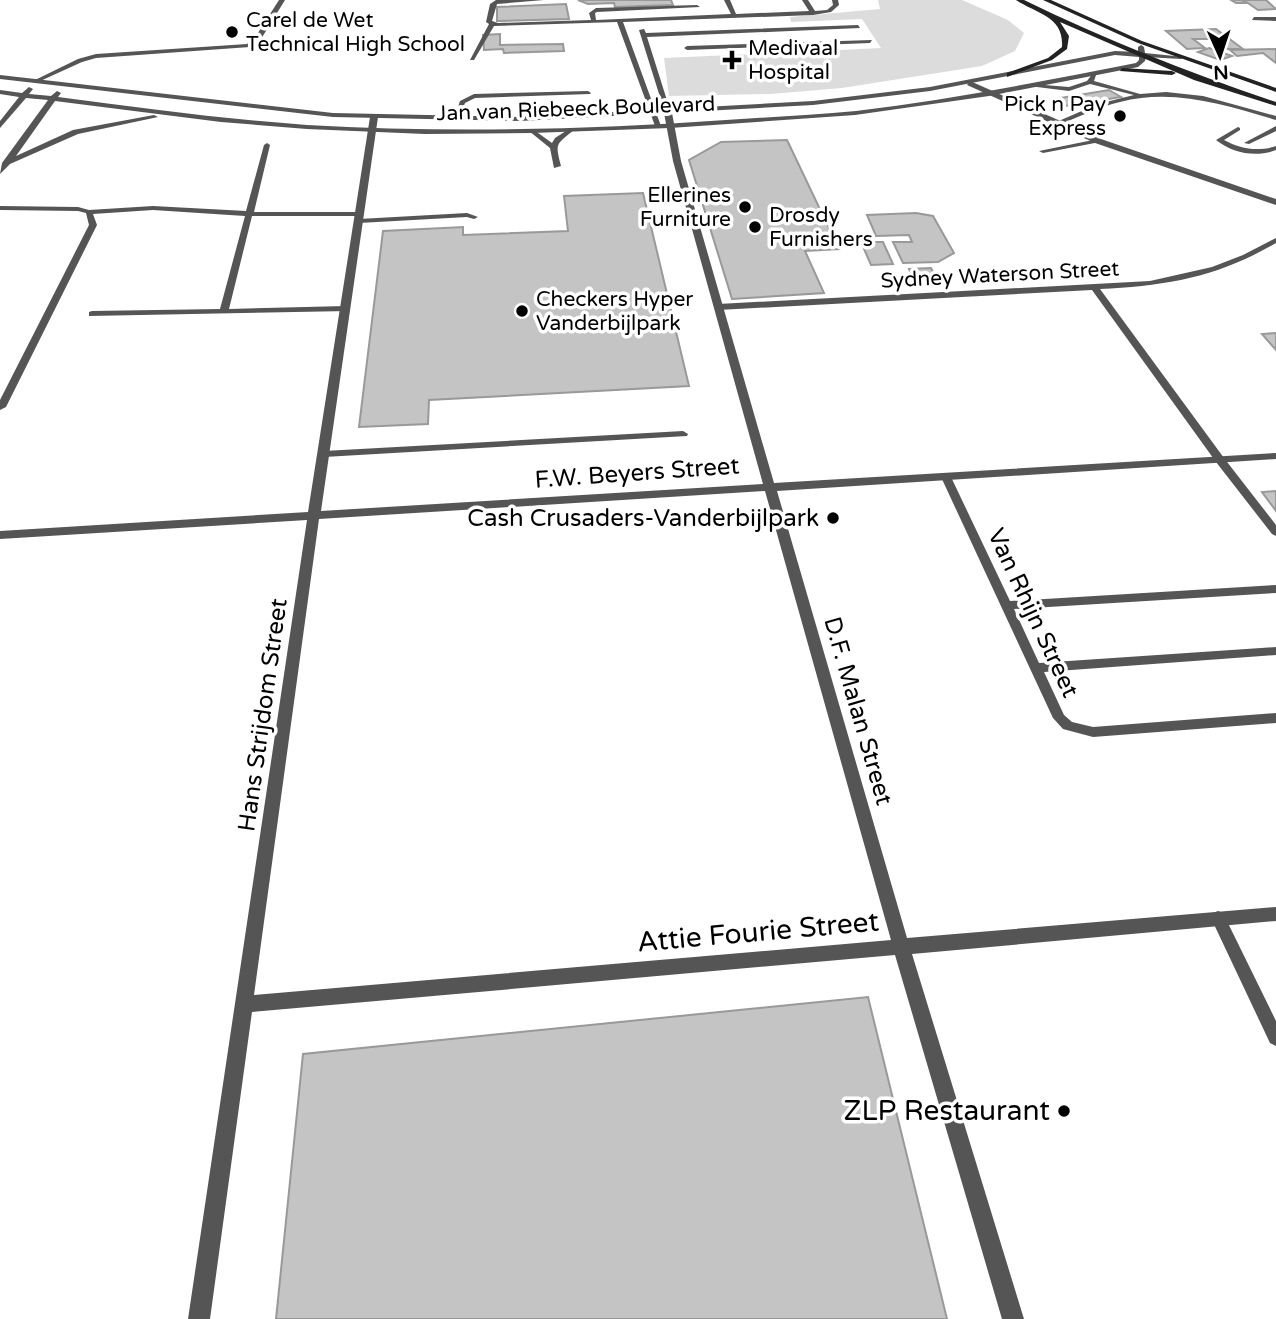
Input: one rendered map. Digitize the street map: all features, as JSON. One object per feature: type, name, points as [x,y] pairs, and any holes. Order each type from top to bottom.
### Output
[{"type":"main road","points":[[1019,0],[1054,19],[1197,78],[1276,104]]},
{"type":"main road","points":[[1046,0],[1140,42],[1276,90]]},
{"type":"main road","points":[[1010,75],[1050,59],[1065,48],[1066,36],[1054,19]]},
{"type":"main road","points":[[1122,69],[1146,69],[1197,78]]},
{"type":"street","points":[[1140,42],[1143,54]]},
{"type":"street","name":"Jan van Riebeeck Boulevard","points":[[0,76],[278,109],[374,117],[663,120],[855,113],[1091,78],[1142,63],[1143,54]]},
{"type":"street","name":"Jan van Riebeeck Boulevard","points":[[0,92],[183,115],[370,131],[571,130],[970,83],[1107,55],[1181,57]]},
{"type":"street","points":[[0,127],[36,81]]},
{"type":"street","points":[[0,172],[64,83]]},
{"type":"street","points":[[970,83],[989,94],[1098,141],[1276,202]]},
{"type":"street","points":[[6,163],[76,132],[130,120],[183,115]]},
{"type":"street","name":"Hans Strijdom Street","points":[[199,1319],[314,514],[374,117]]},
{"type":"street","name":"D.F. Malan Street","points":[[663,120],[677,161],[901,946],[1013,1319]]},
{"type":"street","name":"F.W. Beyers Street","points":[[0,535],[770,485],[1276,456]]},
{"type":"street","name":"Attie Fourie Street","points":[[245,1004],[1276,914]]},
{"type":"lane","points":[[36,81],[78,61],[96,56],[247,46],[257,41],[269,14],[282,0]]},
{"type":"lane","points":[[492,24],[489,20],[496,2],[541,0]]},
{"type":"lane","points":[[727,0],[734,16]]},
{"type":"lane","points":[[805,0],[813,13]]},
{"type":"lane","points":[[492,24],[813,13],[834,8],[835,0]]},
{"type":"lane","points":[[594,21],[592,13],[596,10],[695,3],[701,17]]},
{"type":"lane","points":[[769,7],[789,44]]},
{"type":"lane","points":[[639,19],[663,120]]},
{"type":"lane","points":[[1254,19],[1276,19]]},
{"type":"lane","points":[[619,20],[663,120]]},
{"type":"lane","points":[[472,59],[492,24]]},
{"type":"lane","points":[[644,35],[858,27]]},
{"type":"lane","points":[[687,48],[870,41]]},
{"type":"lane","points":[[53,75],[64,83]]},
{"type":"lane","points":[[1091,78],[1141,95]]},
{"type":"lane","points":[[457,119],[462,102],[474,96],[588,93]]},
{"type":"lane","points":[[1056,124],[1105,104],[1141,95],[1175,95],[1219,100],[1276,118]]},
{"type":"lane","points":[[1247,143],[1276,128]]},
{"type":"lane","points":[[1238,129],[1219,140],[1258,153],[1266,153],[1276,148]]},
{"type":"lane","points":[[557,166],[553,147],[557,139],[571,130]]},
{"type":"lane","points":[[532,131],[553,147]]},
{"type":"lane","points":[[1043,151],[1098,141]]},
{"type":"lane","points":[[224,312],[267,145]]},
{"type":"lane","points":[[0,208],[65,208],[89,212],[153,208],[251,214],[474,217]]},
{"type":"lane","points":[[1,407],[93,225],[89,212]]},
{"type":"lane","name":"Sydney Waterson Street","points":[[718,307],[1150,284],[1193,277],[1236,262],[1276,240]]},
{"type":"lane","points":[[1095,288],[1276,532]]},
{"type":"lane","points":[[92,314],[346,309]]},
{"type":"lane","points":[[324,454],[683,433]]},
{"type":"lane","name":"Van Rhijn Street","points":[[946,477],[1059,718],[1068,726],[1093,732],[1276,718]]},
{"type":"lane","points":[[1007,605],[1276,589]]},
{"type":"lane","points":[[1036,668],[1276,651]]},
{"type":"lane","points":[[1217,918],[1276,1038]]},
{"type":"shaded area","points":[[878,0],[962,0],[1008,20],[1024,33],[1015,51],[982,66],[842,88],[770,94],[669,96],[664,58],[881,48],[862,19],[791,22],[790,17],[880,9]]},
{"type":"building","points":[[578,0],[671,0],[673,5],[615,7],[614,3],[588,4]]},
{"type":"building","points":[[1231,0],[1266,0],[1276,9],[1258,10],[1245,1],[1246,3],[1236,3]]},
{"type":"building","points":[[566,4],[569,19],[497,21],[497,7]]},
{"type":"building","points":[[1216,29],[1243,49],[1225,49],[1211,39],[1193,39],[1205,48],[1187,49],[1166,31]]},
{"type":"building","points":[[500,34],[500,45],[563,44],[564,51],[504,53],[503,49],[484,50],[483,35]]},
{"type":"building","points":[[1209,48],[1232,56],[1220,60],[1198,52]]},
{"type":"building","points":[[1276,49],[1276,63],[1263,53],[1237,56],[1230,50]]},
{"type":"building","points":[[1109,90],[1121,97],[1065,106],[1054,99]]},
{"type":"building","points":[[787,140],[839,249],[805,251],[824,293],[732,299],[689,160],[721,142]]},
{"type":"building","name":"Checkers Hyper Vanderbijlpark","points":[[643,193],[689,386],[429,400],[428,424],[359,427],[383,231],[463,227],[463,235],[568,231],[564,196]]},
{"type":"building","points":[[916,213],[933,216],[954,253],[938,262],[903,263],[893,242],[912,242],[909,235],[876,236],[867,215]]},
{"type":"building","points":[[861,242],[883,242],[893,264],[871,265]]},
{"type":"building","points":[[931,268],[937,279],[914,280],[909,269]]},
{"type":"building","points":[[1276,333],[1276,350],[1262,334]]},
{"type":"building","points":[[1276,491],[1276,511],[1262,492]]},
{"type":"building","points":[[868,997],[947,1319],[276,1319],[303,1054]]},
{"type":"place","name":"Carel de Wet Technical High School","points":[[232,32]]},
{"type":"place","name":"Medivaal Hospital","points":[[732,60]]},
{"type":"place","name":"Pick n Pay Express","points":[[1120,116]]},
{"type":"place","name":"Ellerines Furniture","points":[[745,207]]},
{"type":"place","name":"Drosdy Furnishers","points":[[755,227]]},
{"type":"place","name":"Checkers Hyper Vanderbijlpark","points":[[522,311]]},
{"type":"place","name":"Cash Crusaders-Vanderbijlpark","points":[[833,518]]},
{"type":"place","name":"ZLP Restaurant","points":[[1064,1111]]}]
